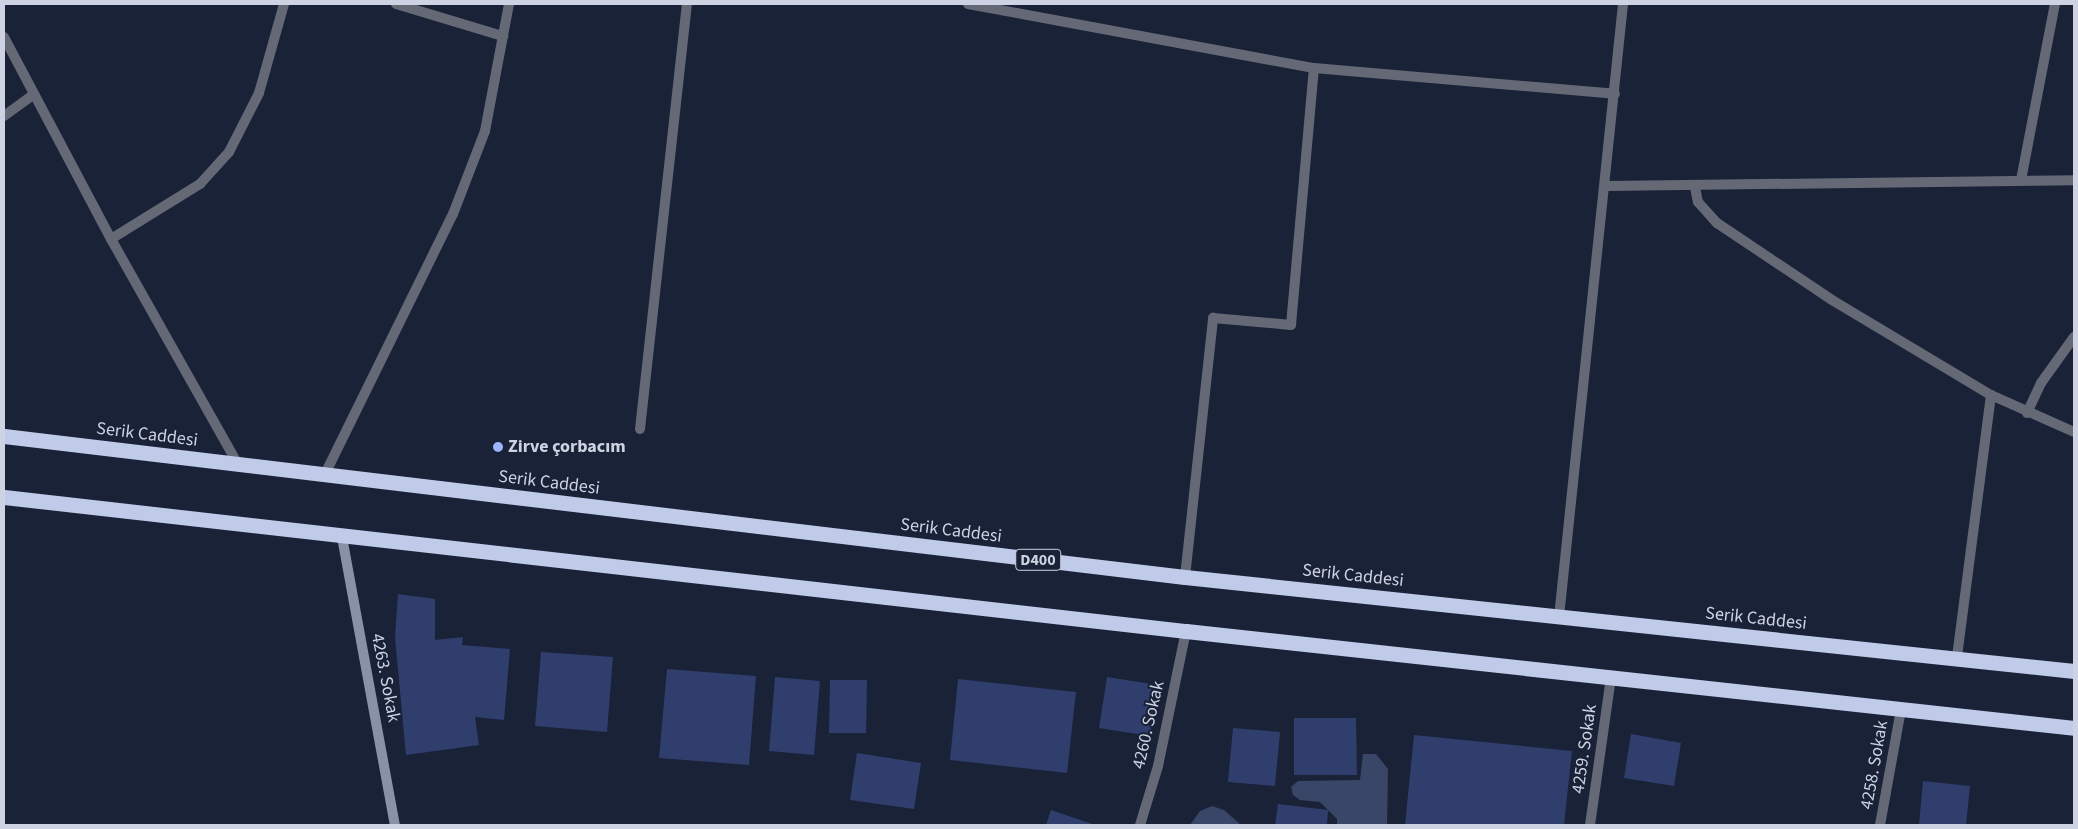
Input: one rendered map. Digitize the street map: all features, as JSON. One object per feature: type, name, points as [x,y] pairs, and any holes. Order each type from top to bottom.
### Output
[{"type":"highway","name":"Serik Caddesi","points":[[4,436],[239,466],[1185,577],[2074,672]]},
{"type":"highway","points":[[4,497],[342,537],[2074,728]]},
{"type":"street","points":[[111,239],[200,184],[229,152],[259,93],[284,4]]},
{"type":"street","points":[[396,4],[503,36]]},
{"type":"street","points":[[324,476],[453,214],[485,131],[509,4]]},
{"type":"street","points":[[640,429],[688,4]]},
{"type":"street","points":[[968,4],[1314,68],[1615,94]]},
{"type":"street","points":[[1559,617],[1606,186],[1623,4]]},
{"type":"street","points":[[2021,180],[2055,4]]},
{"type":"street","points":[[4,37],[111,239],[239,466]]},
{"type":"street","points":[[1185,577],[1214,318],[1291,325],[1314,68]]},
{"type":"street","points":[[4,116],[34,94]]},
{"type":"street","points":[[1606,186],[1695,187],[2074,180]]},
{"type":"street","points":[[1695,187],[1698,202],[1717,223],[1832,300],[1991,395],[2074,432]]},
{"type":"street","points":[[2027,412],[2041,383],[2074,337]]},
{"type":"street","points":[[1957,658],[1991,395]]},
{"type":"street","name":"4263. Sokak","points":[[342,537],[395,825]]},
{"type":"street","name":"4260. Sokak","points":[[1140,825],[1158,766],[1186,631]]},
{"type":"street","name":"4259. Sokak","points":[[1590,825],[1611,678]]},
{"type":"street","name":"4258. Sokak","points":[[1880,825],[1901,710]]},
{"type":"shaded area","points":[[1363,754],[1376,754],[1388,769],[1387,825],[1337,825],[1337,819],[1320,802],[1300,800],[1293,795],[1291,787],[1298,781],[1360,780]]},
{"type":"shaded area","points":[[1212,806],[1224,810],[1241,825],[1190,825],[1200,811]]},
{"type":"building","points":[[398,594],[435,599],[435,640],[463,637],[462,645],[510,649],[504,720],[475,717],[479,745],[406,755],[395,638]]},
{"type":"building","points":[[541,652],[613,657],[607,732],[535,726]]},
{"type":"building","points":[[667,669],[756,676],[749,765],[659,758]]},
{"type":"building","points":[[775,677],[820,681],[814,755],[769,751]]},
{"type":"building","points":[[1107,677],[1158,685],[1150,736],[1099,728]]},
{"type":"building","points":[[958,679],[1076,692],[1067,773],[950,760]]},
{"type":"building","points":[[830,680],[867,680],[866,733],[829,733]]},
{"type":"building","points":[[1294,718],[1356,718],[1357,775],[1294,775]]},
{"type":"building","points":[[1233,728],[1280,732],[1275,786],[1228,782]]},
{"type":"building","points":[[1631,734],[1681,743],[1674,786],[1624,778]]},
{"type":"building","points":[[1414,735],[1572,751],[1564,825],[1405,825]]},
{"type":"building","points":[[857,753],[921,763],[914,809],[850,800]]},
{"type":"building","points":[[1923,781],[1970,786],[1966,825],[1919,825]]},
{"type":"building","points":[[1278,804],[1328,810],[1327,825],[1275,825]]},
{"type":"building","points":[[1051,810],[1095,825],[1046,825]]},
{"type":"place","name":"Zirve çorbacım","points":[[498,447]]}]
